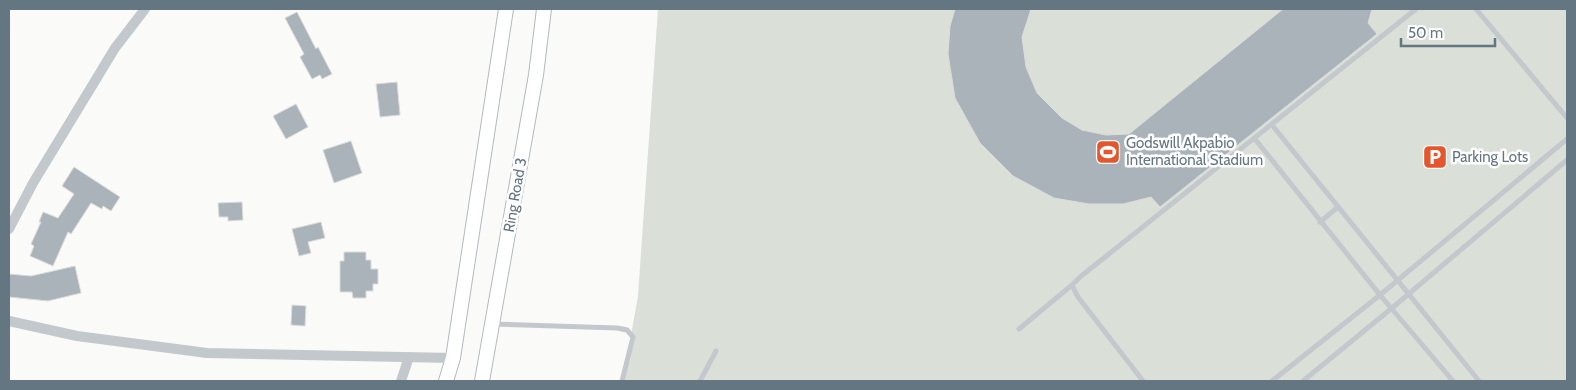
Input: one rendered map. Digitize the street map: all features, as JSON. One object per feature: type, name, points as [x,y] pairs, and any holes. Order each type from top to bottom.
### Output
[{"type":"main road","points":[[446,381],[452,358],[506,9]]},
{"type":"main road","name":"Ring Road 3","points":[[482,381],[536,76],[544,9]]},
{"type":"street","points":[[9,229],[33,183],[114,48],[145,9]]},
{"type":"street","points":[[9,320],[77,336],[207,353],[452,358]]},
{"type":"street","points":[[401,381],[409,357]]},
{"type":"lane","points":[[1019,329],[1080,277],[1416,9]]},
{"type":"lane","points":[[1476,9],[1567,118]]},
{"type":"lane","points":[[1272,125],[1478,381]]},
{"type":"lane","points":[[1254,139],[1380,295],[1453,381]]},
{"type":"lane","points":[[1272,381],[1380,295],[1567,139]]},
{"type":"lane","points":[[1302,381],[1408,295],[1567,160]]},
{"type":"lane","points":[[1320,222],[1338,207]]},
{"type":"lane","points":[[1072,285],[1078,297],[1143,381]]},
{"type":"lane","points":[[492,324],[617,328],[627,330],[633,337],[622,381]]},
{"type":"lane","points":[[700,381],[716,351]]},
{"type":"shaded area","name":"Godswill Akpabio International Stadium","points":[[658,9],[1567,9],[1567,381],[623,381],[638,296]]},
{"type":"building","points":[[955,9],[1031,9],[1022,37],[1026,67],[1037,93],[1062,118],[1082,130],[1106,135],[1129,134],[1283,9],[1372,9],[1368,23],[1377,34],[1160,207],[1151,197],[1123,204],[1089,204],[1054,198],[1013,176],[980,143],[955,98],[948,54],[950,26]]},
{"type":"building","points":[[297,12],[316,49],[318,47],[332,74],[322,79],[320,75],[312,79],[300,57],[304,54],[285,18]]},
{"type":"building","points":[[397,82],[400,115],[380,117],[376,84]]},
{"type":"building","points":[[296,104],[308,127],[286,139],[273,116]]},
{"type":"building","points":[[351,141],[362,173],[334,183],[323,150]]},
{"type":"building","points":[[74,167],[120,197],[111,211],[103,206],[102,209],[91,203],[71,234],[68,232],[53,266],[30,256],[34,246],[31,244],[41,222],[39,222],[43,212],[58,218],[74,194],[62,186]]},
{"type":"building","points":[[242,202],[243,220],[228,221],[228,217],[219,217],[218,203]]},
{"type":"building","points":[[321,222],[325,238],[308,242],[311,253],[299,256],[292,229]]},
{"type":"building","points":[[344,252],[366,252],[366,260],[371,260],[371,269],[378,269],[378,284],[373,284],[373,291],[366,291],[366,298],[353,298],[352,292],[340,292],[340,261],[344,261]]},
{"type":"building","points":[[75,266],[81,293],[48,301],[9,297],[9,274],[31,276]]},
{"type":"building","points":[[292,305],[306,306],[305,326],[291,325]]},
{"type":"place","name":"Godswill Akpabio International Stadium","points":[[1108,152]]},
{"type":"place","name":"Parking Lots","points":[[1435,157]]}]
